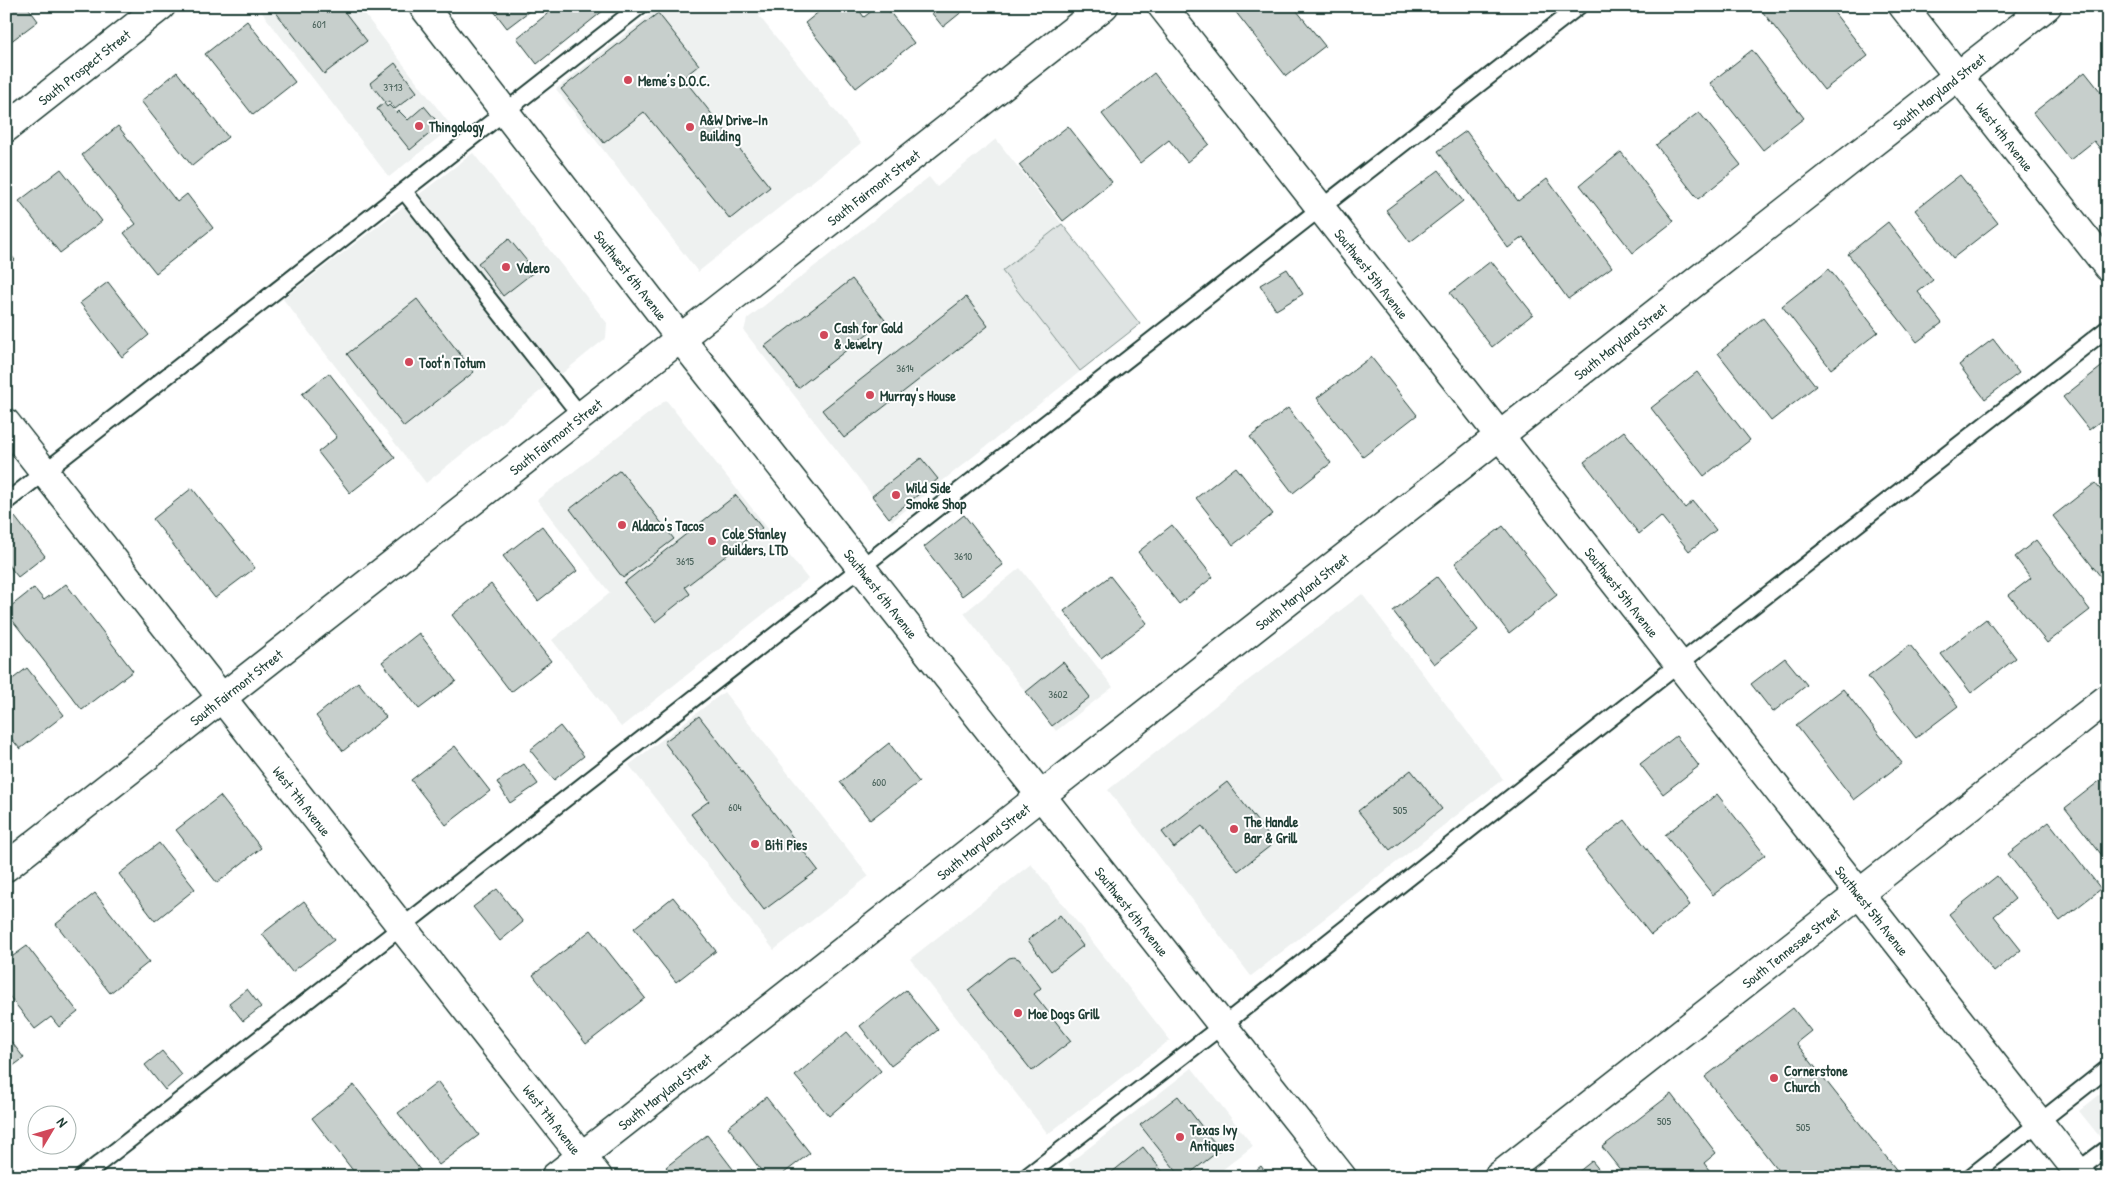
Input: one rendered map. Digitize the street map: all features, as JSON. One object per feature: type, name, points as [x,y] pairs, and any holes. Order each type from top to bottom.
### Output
[{"type":"street","name":"South Prospect Street","points":[[6,128],[161,6]]},
{"type":"street","name":"Southwest 6th Avenue","points":[[423,6],[680,338],[1342,1177]]},
{"type":"street","name":"South Fairmont Street","points":[[6,867],[580,416],[956,124],[1104,6]]},
{"type":"street","name":"Southwest 5th Avenue","points":[[1162,6],[2080,1174]]},
{"type":"street","name":"West 4th Avenue","points":[[1903,6],[2108,267]]},
{"type":"street","name":"South Maryland Street","points":[[555,1177],[590,1166],[1042,795],[2047,6]]},
{"type":"street","name":"West 7th Avenue","points":[[6,424],[590,1166]]},
{"type":"street","name":"South Tennessee Street","points":[[1498,1177],[2108,698]]},
{"type":"lane","points":[[6,502],[640,6]]},
{"type":"lane","points":[[82,1177],[1578,6]]},
{"type":"lane","points":[[404,191],[580,416]]},
{"type":"lane","points":[[1026,1177],[1223,1025],[2108,328]]},
{"type":"lane","points":[[1970,1177],[2108,1068]]},
{"type":"lane","points":[[2080,1174],[2108,1148]]},
{"type":"shaded area","points":[[257,6],[358,6],[452,127],[389,177]]},
{"type":"shaded area","points":[[660,6],[771,6],[759,16],[861,143],[698,272],[556,89]]},
{"type":"shaded area","points":[[996,139],[1140,324],[892,521],[744,331],[747,319],[929,177],[937,187]]},
{"type":"shaded area","points":[[473,153],[607,323],[606,338],[426,483],[283,299]]},
{"type":"shaded area","points":[[1062,224],[1140,324],[1080,371],[1002,271]]},
{"type":"shaded area","points":[[666,400],[808,579],[621,727],[552,640],[610,593],[537,500]]},
{"type":"shaded area","points":[[1020,568],[1113,687],[1056,731],[964,613]]},
{"type":"shaded area","points":[[1362,594],[1503,779],[1251,976],[1108,790]]},
{"type":"shaded area","points":[[724,692],[869,876],[774,950],[629,765]]},
{"type":"shaded area","points":[[1031,864],[1170,1040],[1048,1134],[910,959]]},
{"type":"shaded area","points":[[1192,1068],[1253,1146],[1213,1177],[1078,1177],[1068,1164]]},
{"type":"shaded area","points":[[2108,1088],[2108,1147],[2079,1111]]},
{"type":"building","points":[[6,6],[27,6],[38,21],[6,45]]},
{"type":"building","points":[[271,6],[340,6],[367,41],[324,74]]},
{"type":"building","points":[[490,6],[536,6],[507,28]]},
{"type":"building","points":[[557,6],[609,6],[537,64],[517,38]]},
{"type":"building","points":[[826,6],[856,6],[864,17],[878,6],[885,6],[914,43],[856,88],[805,23]]},
{"type":"building","points":[[926,6],[969,6],[943,27]]},
{"type":"building","points":[[1231,6],[1293,6],[1325,46],[1286,76]]},
{"type":"building","points":[[1758,6],[1829,6],[1868,56],[1824,90]]},
{"type":"building","name":"A&W Drive-In Building","points":[[658,13],[699,65],[683,78],[770,187],[730,219],[644,112],[604,143],[561,89]]},
{"type":"building","points":[[247,21],[295,82],[253,115],[205,54]]},
{"type":"building","points":[[1752,50],[1804,118],[1763,150],[1710,83]]},
{"type":"building","points":[[395,63],[417,92],[395,109],[389,101],[386,103],[370,83]]},
{"type":"building","points":[[177,72],[228,137],[192,166],[141,101]]},
{"type":"building","points":[[2085,72],[2108,101],[2108,159],[2094,141],[2070,160],[2033,113]]},
{"type":"building","points":[[1154,73],[1209,144],[1187,162],[1169,140],[1140,163],[1102,114]]},
{"type":"building","points":[[384,103],[397,113],[399,111],[408,120],[424,106],[440,125],[410,150],[377,109]]},
{"type":"building","points":[[1699,112],[1741,165],[1698,199],[1656,145]]},
{"type":"building","points":[[118,126],[177,202],[187,194],[213,228],[156,273],[124,233],[136,224],[82,155]]},
{"type":"building","points":[[1068,126],[1112,182],[1063,221],[1019,165]]},
{"type":"building","points":[[1466,131],[1518,201],[1547,179],[1612,267],[1568,299],[1523,237],[1508,248],[1438,151]]},
{"type":"building","points":[[1621,152],[1674,221],[1633,253],[1580,185]]},
{"type":"building","points":[[61,169],[102,221],[60,253],[19,201]]},
{"type":"building","points":[[1439,170],[1463,201],[1410,242],[1386,210]]},
{"type":"building","points":[[1960,175],[1998,223],[1953,258],[1915,210]]},
{"type":"building","points":[[1888,222],[1933,280],[1918,292],[1942,323],[1917,342],[1848,254]]},
{"type":"building","name":"Valero","points":[[509,239],[535,271],[503,296],[478,263]]},
{"type":"building","points":[[6,249],[15,260],[6,266]]},
{"type":"building","points":[[1491,261],[1533,314],[1492,347],[1450,293]]},
{"type":"building","points":[[1287,269],[1303,294],[1276,310],[1260,285]]},
{"type":"building","points":[[1829,269],[1878,332],[1831,369],[1782,306]]},
{"type":"building","points":[[852,279],[885,320],[798,388],[765,346]]},
{"type":"building","points":[[108,282],[149,335],[122,357],[80,303]]},
{"type":"building","points":[[966,297],[988,326],[844,438],[822,410]]},
{"type":"building","points":[[417,299],[474,372],[404,427],[347,354]]},
{"type":"building","points":[[1763,318],[1816,386],[1771,421],[1718,353]]},
{"type":"building","points":[[1993,339],[2019,373],[1985,399],[1959,365]]},
{"type":"building","points":[[1371,357],[1417,415],[1363,457],[1317,398]]},
{"type":"building","points":[[2105,364],[2108,367],[2108,415],[2089,430],[2063,397]]},
{"type":"building","points":[[1697,372],[1750,440],[1704,476],[1651,408]]},
{"type":"building","points":[[329,373],[395,458],[350,493],[318,452],[337,437],[302,394]]},
{"type":"building","points":[[1288,408],[1331,463],[1293,493],[1250,437]]},
{"type":"building","points":[[1624,431],[1685,508],[1693,501],[1716,530],[1689,551],[1661,516],[1639,534],[1584,462]]},
{"type":"building","points":[[921,458],[938,479],[889,518],[872,496]]},
{"type":"building","points":[[1236,467],[1273,514],[1233,545],[1196,498]]},
{"type":"building","points":[[620,470],[674,539],[623,578],[570,509]]},
{"type":"building","points":[[2095,483],[2108,499],[2108,586],[2053,516]]},
{"type":"building","points":[[192,488],[255,568],[215,598],[153,519]]},
{"type":"building","points":[[736,495],[762,528],[685,587],[690,594],[655,622],[624,583]]},
{"type":"building","points":[[964,515],[1003,565],[962,596],[924,547]]},
{"type":"building","points":[[15,517],[45,556],[18,577],[6,562],[6,524]]},
{"type":"building","points":[[1172,525],[1213,577],[1179,604],[1138,552]]},
{"type":"building","points":[[542,526],[577,571],[538,601],[503,556]]},
{"type":"building","points":[[1503,526],[1557,595],[1509,633],[1455,563]]},
{"type":"building","points":[[2036,540],[2090,610],[2047,643],[2009,595],[2031,578],[2015,557]]},
{"type":"building","points":[[1110,576],[1147,623],[1101,658],[1064,611]]},
{"type":"building","points":[[1437,577],[1478,630],[1434,664],[1393,611]]},
{"type":"building","points":[[66,584],[133,671],[82,710],[6,612],[6,610],[34,588],[44,600]]},
{"type":"building","points":[[491,584],[551,661],[511,692],[452,615]]},
{"type":"building","points":[[1986,619],[2016,658],[1971,693],[1941,654]]},
{"type":"building","points":[[419,633],[456,681],[419,709],[382,662]]},
{"type":"building","points":[[1910,645],[1958,706],[1916,738],[1868,677]]},
{"type":"building","points":[[1785,658],[1807,685],[1773,712],[1751,684]]},
{"type":"building","points":[[1063,662],[1090,697],[1052,726],[1026,692]]},
{"type":"building","points":[[27,668],[64,715],[20,749],[6,732],[6,684]]},
{"type":"building","points":[[358,682],[386,717],[343,751],[316,716]]},
{"type":"building","points":[[1843,689],[1902,763],[1854,800],[1796,725]]},
{"type":"building","points":[[699,716],[818,870],[764,910],[691,814],[709,801],[664,742]]},
{"type":"building","points":[[560,726],[584,756],[554,780],[530,750]]},
{"type":"building","points":[[1676,736],[1699,766],[1663,794],[1640,764]]},
{"type":"building","points":[[889,743],[919,782],[870,820],[840,782]]},
{"type":"building","points":[[455,746],[490,791],[446,825],[411,780]]},
{"type":"building","points":[[524,764],[538,784],[510,803],[497,782]]},
{"type":"building","points":[[1411,770],[1442,809],[1390,850],[1358,811]]},
{"type":"building","points":[[2102,779],[2108,786],[2108,863],[2065,808]]},
{"type":"building","name":"The Handle Bar & Grill","points":[[1227,782],[1274,843],[1238,871],[1202,826],[1174,848],[1162,832]]},
{"type":"building","points":[[1717,794],[1765,855],[1713,895],[1665,835]]},
{"type":"building","points":[[220,796],[261,848],[217,883],[176,830]]},
{"type":"building","points":[[1625,820],[1690,905],[1651,935],[1585,851]]},
{"type":"building","points":[[2049,822],[2101,889],[2060,921],[2008,854]]},
{"type":"building","points":[[159,843],[195,889],[155,921],[119,874]]},
{"type":"building","points":[[1997,876],[2015,899],[1994,916],[2021,950],[1994,972],[1949,914]]},
{"type":"building","points":[[497,889],[523,922],[500,941],[473,907]]},
{"type":"building","points":[[95,893],[149,962],[110,993],[56,924]]},
{"type":"building","points":[[673,897],[716,951],[676,982],[634,928]]},
{"type":"building","points":[[304,901],[334,940],[292,972],[262,934]]},
{"type":"building","points":[[1060,915],[1083,946],[1051,971],[1028,940]]},
{"type":"building","points":[[591,930],[645,998],[586,1044],[533,975]]},
{"type":"building","points":[[27,946],[78,1012],[59,1027],[51,1017],[35,1029],[6,992],[6,961]]},
{"type":"building","points":[[1009,958],[1019,959],[1041,988],[1034,994],[1071,1041],[1032,1071],[968,990]]},
{"type":"building","points":[[247,989],[261,1007],[243,1021],[229,1003]]},
{"type":"building","points":[[906,990],[938,1030],[891,1066],[860,1026]]},
{"type":"building","points":[[1793,1008],[1811,1031],[1796,1043],[1902,1177],[1783,1177],[1705,1077]]},
{"type":"building","points":[[847,1032],[881,1071],[829,1116],[795,1076]]},
{"type":"building","points":[[6,1035],[24,1058],[6,1071]]},
{"type":"building","points":[[162,1051],[182,1075],[165,1090],[145,1065]]},
{"type":"building","points":[[438,1082],[479,1135],[439,1165],[398,1113]]},
{"type":"building","points":[[354,1085],[421,1171],[414,1177],[358,1177],[312,1118]]},
{"type":"building","points":[[1671,1094],[1716,1153],[1704,1163],[1714,1177],[1626,1177],[1602,1147]]},
{"type":"building","points":[[1178,1096],[1220,1150],[1185,1177],[1181,1177],[1140,1125]]},
{"type":"building","points":[[766,1097],[810,1153],[779,1177],[766,1177],[728,1127]]},
{"type":"building","points":[[707,1135],[739,1177],[674,1177],[666,1167]]},
{"type":"building","points":[[1143,1147],[1167,1177],[1106,1177]]},
{"type":"building","points":[[1592,1161],[1605,1177],[1572,1177]]},
{"type":"building","points":[[1261,1166],[1269,1177],[1247,1177]]},
{"type":"place","name":"Meme’s D.O.C.","points":[[628,80]]},
{"type":"place","name":"Thingology","points":[[419,126]]},
{"type":"place","name":"A&W Drive-In Building","points":[[690,127]]},
{"type":"place","name":"Valero","points":[[506,267]]},
{"type":"place","name":"Cash for Gold & Jewelry","points":[[824,335]]},
{"type":"place","name":"Toot'n Totum","points":[[409,362]]},
{"type":"place","name":"Murray's House","points":[[870,395]]},
{"type":"place","name":"Wild Side Smoke Shop","points":[[896,495]]},
{"type":"place","name":"Aldaco's Tacos","points":[[622,525]]},
{"type":"place","name":"Cole Stanley Builders, LTD","points":[[712,541]]},
{"type":"place","name":"The Handle Bar & Grill","points":[[1234,829]]},
{"type":"place","name":"Biti Pies","points":[[755,844]]},
{"type":"place","name":"Moe Dogs Grill","points":[[1018,1013]]},
{"type":"place","name":"Cornerstone Church","points":[[1774,1078]]},
{"type":"place","name":"Texas Ivy Antiques","points":[[1180,1137]]}]
